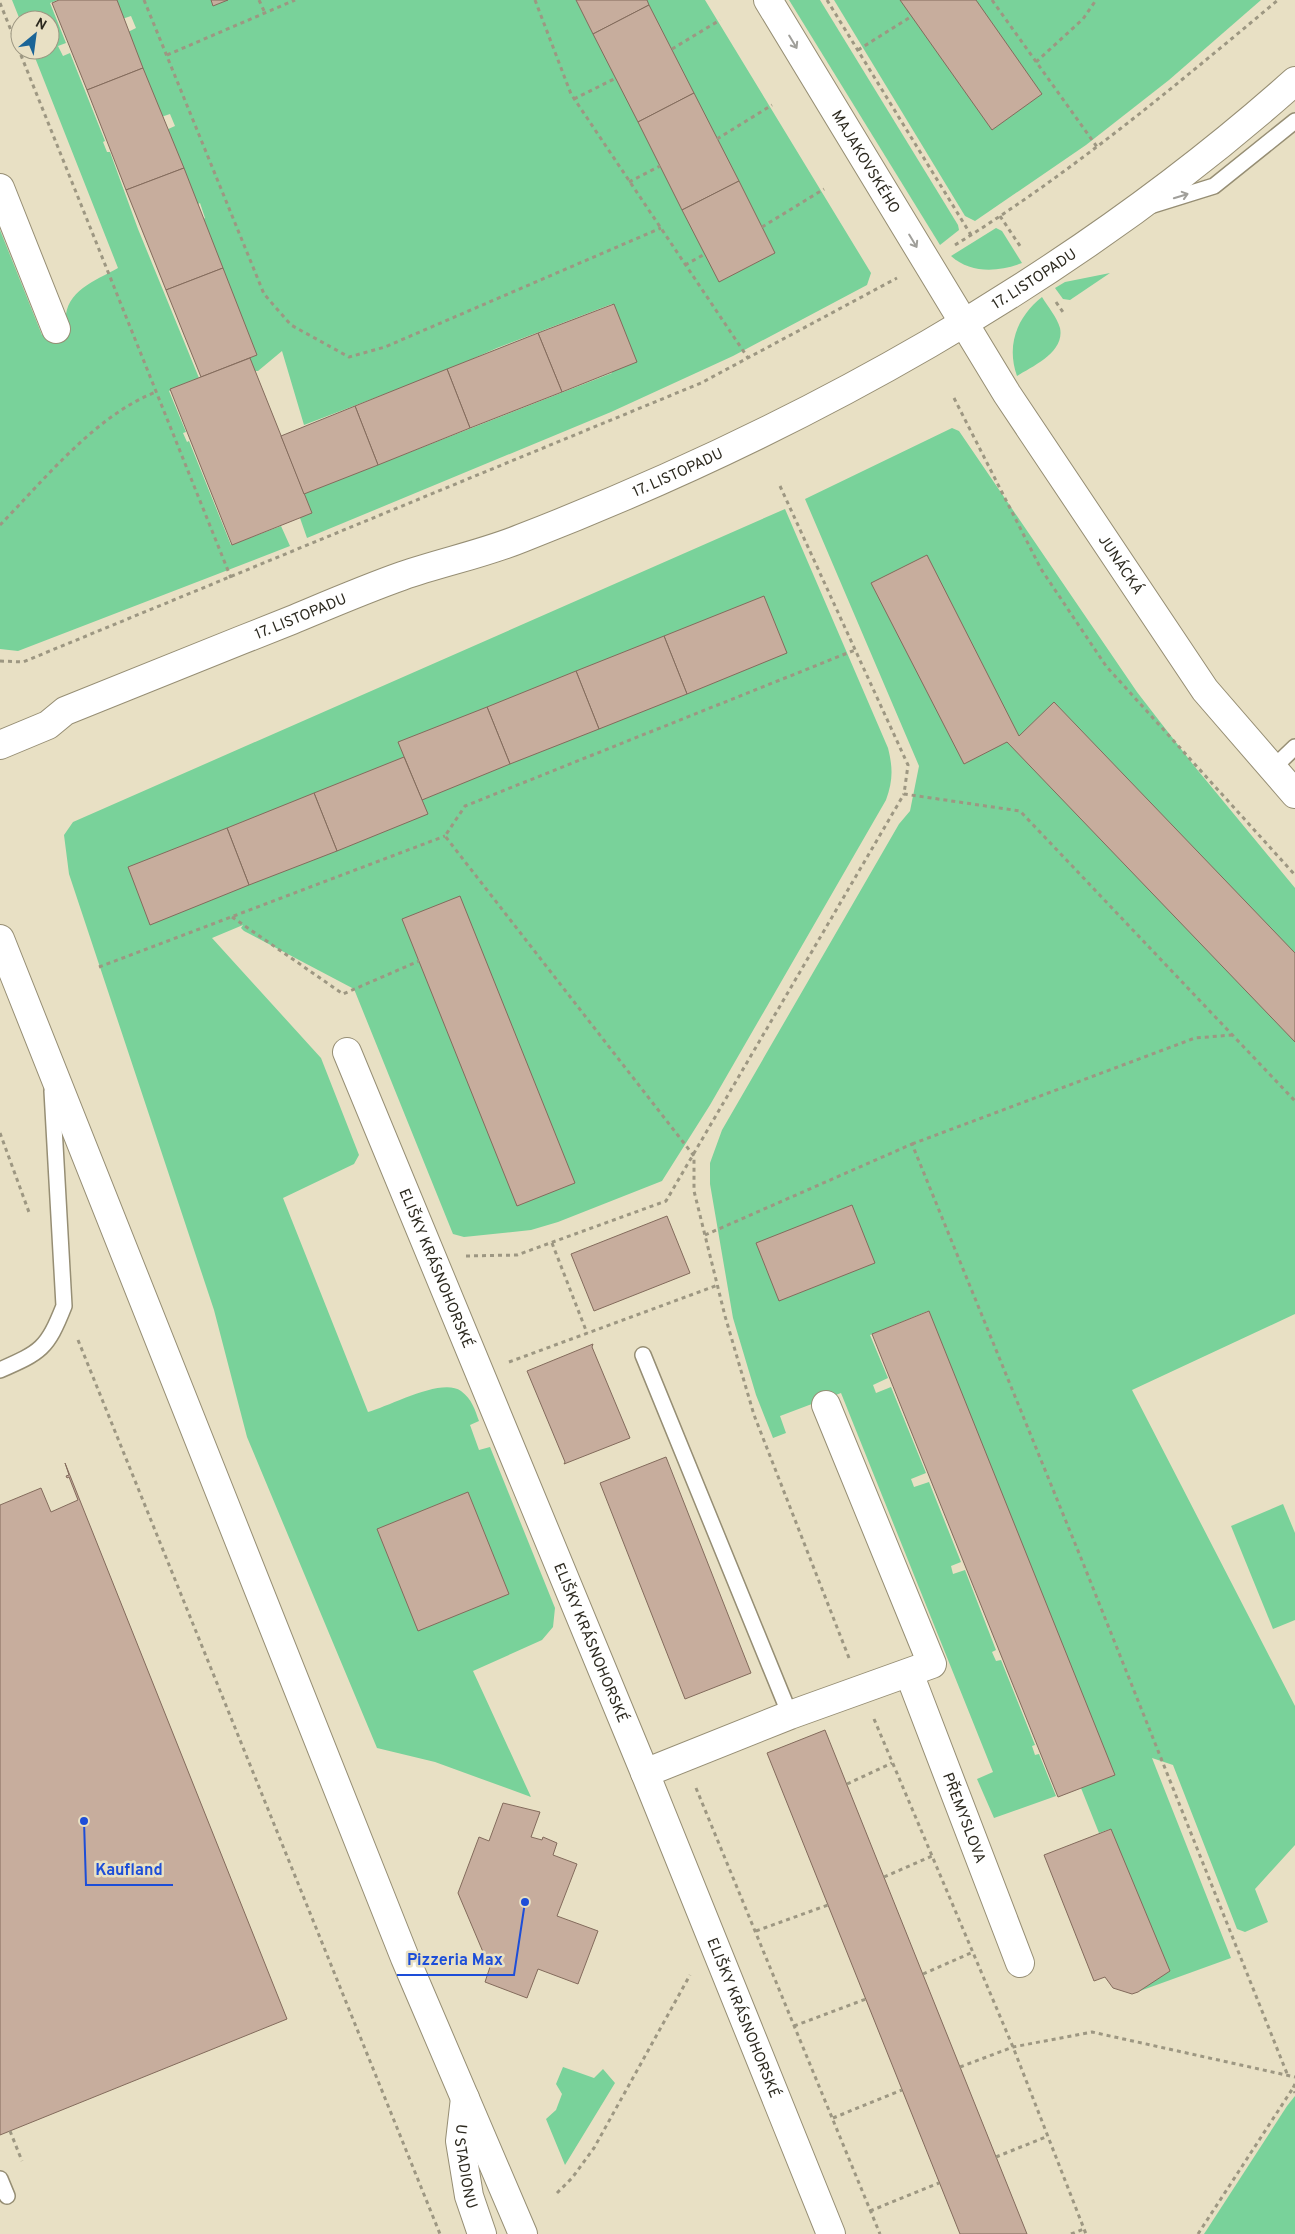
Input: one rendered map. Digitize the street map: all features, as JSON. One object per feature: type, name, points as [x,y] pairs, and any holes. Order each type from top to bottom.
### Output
[{"type":"street","name":"MAJAKOVSKÉHO","points":[[768,0],[963,324]]},
{"type":"street","name":"17. LISTOPADU","points":[[0,746],[48,725],[65,711],[402,576],[520,540],[775,426],[866,379],[963,324],[1039,276],[1134,210],[1206,156],[1295,81]]},
{"type":"street","points":[[0,188],[56,329]]},
{"type":"street","name":"JUNÁCKÁ","points":[[963,324],[1007,394],[1205,690],[1295,794]]},
{"type":"street","points":[[0,939],[402,1949],[524,2234]]},
{"type":"street","name":"ELIŠKY KRÁSNOHORSKÉ","points":[[347,1052],[645,1774],[831,2234]]},
{"type":"street","points":[[645,1774],[790,1715],[862,1691],[932,1664],[826,1405]]},
{"type":"street","name":"PŘEMYSLOVA","points":[[909,1673],[1020,1963]]},
{"type":"street","name":"U STADIONU","points":[[465,2098],[460,2141],[469,2196],[482,2234]]},
{"type":"lane","points":[[1134,210],[1214,186],[1295,121]]},
{"type":"lane","points":[[1273,768],[1295,747]]},
{"type":"lane","points":[[0,1370],[34,1356],[56,1327],[64,1306],[51,1069]]},
{"type":"lane","points":[[643,1355],[790,1715]]},
{"type":"lane","points":[[0,2179],[7,2196]]},
{"type":"path","points":[[144,0],[264,294],[291,325],[349,357],[385,347],[661,228]]},
{"type":"path","points":[[259,0],[265,13]]},
{"type":"path","points":[[167,55],[294,0]]},
{"type":"path","points":[[535,0],[574,99],[748,358]]},
{"type":"path","points":[[827,0],[971,235]]},
{"type":"path","points":[[992,0],[1097,147]]},
{"type":"path","points":[[1036,62],[1083,19],[1096,0]]},
{"type":"path","points":[[0,661],[23,662],[701,383],[926,263],[1000,216],[1097,147],[1171,89],[1278,0]]},
{"type":"path","points":[[0,2],[231,578]]},
{"type":"path","points":[[858,50],[912,16]]},
{"type":"path","points":[[672,49],[720,20]]},
{"type":"path","points":[[574,99],[616,78]]},
{"type":"path","points":[[717,139],[772,105]]},
{"type":"path","points":[[629,182],[660,166]]},
{"type":"path","points":[[762,227],[824,189]]},
{"type":"path","points":[[1000,216],[1025,254]]},
{"type":"path","points":[[685,265],[705,254]]},
{"type":"path","points":[[0,525],[71,453],[108,420],[138,399],[156,392]]},
{"type":"path","points":[[954,398],[1041,569],[1106,666],[1295,875]]},
{"type":"path","points":[[460,1256],[517,1255],[666,1201],[904,794],[908,765],[780,486]]},
{"type":"path","points":[[99,968],[445,836],[465,806],[855,650]]},
{"type":"path","points":[[904,794],[1020,811],[1295,1101]]},
{"type":"path","points":[[445,836],[694,1156],[694,1191],[754,1415],[862,1691],[1013,2047],[1086,2234]]},
{"type":"path","points":[[231,917],[343,994],[419,961]]},
{"type":"path","points":[[705,1235],[912,1144],[1195,1038],[1232,1035]]},
{"type":"path","points":[[912,1144],[1083,1563],[1288,2076]]},
{"type":"path","points":[[551,1242],[586,1333]]},
{"type":"path","points":[[500,1365],[718,1285]]},
{"type":"path","points":[[64,1306],[440,2234]]},
{"type":"path","points":[[684,1759],[880,2234]]},
{"type":"path","points":[[847,1784],[892,1763]]},
{"type":"path","points":[[884,1877],[932,1856]]},
{"type":"path","points":[[756,1931],[828,1905]]},
{"type":"path","points":[[923,1974],[973,1952]]},
{"type":"path","points":[[556,2193],[572,2178],[594,2148],[694,1968]]},
{"type":"path","points":[[794,2026],[866,1999]]},
{"type":"path","points":[[960,2067],[1013,2047],[1092,2032],[1295,2077]]},
{"type":"path","points":[[1294,2086],[1295,2093]]},
{"type":"path","points":[[1198,2234],[1294,2086]]},
{"type":"path","points":[[833,2118],[902,2090]]},
{"type":"path","points":[[996,2157],[1048,2136]]},
{"type":"path","points":[[870,2211],[939,2184]]},
{"type":"path","points":[[1071,2234],[1084,2229]]},
{"type":"green space","points":[[12,0],[58,0],[50,3],[53,10],[16,10]]},
{"type":"green space","points":[[115,0],[705,0],[871,273],[867,285],[733,356],[611,412],[307,538],[300,518],[303,494],[612,373],[612,304],[304,425],[282,351],[258,371],[254,371],[248,360],[202,220],[205,218],[200,203],[196,205],[166,130],[175,126],[170,114],[161,117],[128,32],[136,28],[131,16],[122,19]]},
{"type":"green space","points":[[789,0],[820,0],[958,225],[959,230],[940,245]]},
{"type":"green space","points":[[834,0],[1261,0],[1169,80],[1086,145],[975,221],[965,216]]},
{"type":"green space","points":[[60,28],[66,43],[60,45]]},
{"type":"green space","points":[[60,50],[63,56],[70,53],[105,141],[103,142],[107,152],[110,152],[138,229],[199,378],[169,391],[186,432],[183,433],[187,442],[189,441],[231,545],[281,526],[290,546],[18,651],[0,649],[0,230],[42,335],[66,326],[66,314],[74,296],[90,284],[118,268],[36,60],[60,60]]},
{"type":"green space","points":[[996,228],[1002,231],[1022,263],[1004,268],[985,270],[967,266],[951,256]]},
{"type":"green space","points":[[1110,273],[1070,300],[1063,299],[1055,288],[1065,282]]},
{"type":"green space","points":[[1042,297],[1059,324],[1060,337],[1058,344],[1039,363],[1017,376],[1013,353],[1016,332],[1026,313]]},
{"type":"green space","points":[[952,428],[959,431],[1137,692],[1195,767],[1295,888],[1295,1314],[1132,1390],[1295,1706],[1295,1845],[1255,1889],[1268,1922],[1245,1932],[1237,1929],[1173,1765],[1152,1758],[1231,1958],[1137,1992],[1168,1971],[1110,1829],[1099,1833],[1081,1788],[928,1311],[870,1335],[888,1378],[873,1385],[876,1393],[891,1387],[926,1473],[911,1479],[914,1487],[929,1482],[961,1562],[951,1566],[953,1574],[965,1570],[996,1650],[992,1652],[996,1661],[1001,1660],[1035,1745],[1032,1746],[1035,1755],[1039,1754],[1056,1796],[994,1818],[977,1779],[993,1772],[841,1393],[780,1416],[786,1433],[773,1438],[756,1395],[733,1318],[710,1184],[710,1163],[722,1130],[899,824],[910,811],[919,766],[805,499]]},
{"type":"green space","points":[[785,509],[888,748],[891,762],[890,787],[886,800],[710,1105],[662,1181],[558,1222],[531,1230],[464,1237],[453,1234],[354,989],[244,931],[241,928],[243,925],[212,938],[321,1058],[359,1155],[354,1164],[283,1198],[368,1412],[429,1390],[452,1388],[465,1394],[473,1405],[479,1421],[470,1425],[479,1450],[490,1447],[555,1608],[553,1627],[542,1640],[473,1671],[531,1797],[435,1762],[377,1748],[247,1437],[214,1310],[69,874],[64,835],[73,822]]},
{"type":"green space","points":[[1283,1504],[1295,1533],[1295,1620],[1273,1629],[1231,1526]]},
{"type":"green space","points":[[563,2067],[594,2078],[603,2069],[615,2083],[565,2165],[546,2119],[556,2110],[562,2094],[556,2084]]},
{"type":"green space","points":[[1295,2096],[1295,2234],[1204,2234],[1287,2106]]},
{"type":"building","points":[[59,0],[117,0],[143,68],[87,90],[60,23],[60,10],[55,10],[52,3]]},
{"type":"building","points":[[211,0],[228,0],[213,6]]},
{"type":"building","points":[[576,0],[647,0],[649,5],[593,34]]},
{"type":"building","points":[[900,0],[976,0],[1042,94],[992,130]]},
{"type":"building","points":[[649,5],[694,93],[638,122],[593,34]]},
{"type":"building","points":[[143,68],[184,168],[126,190],[87,90]]},
{"type":"building","points":[[694,93],[739,181],[682,210],[638,122]]},
{"type":"building","points":[[184,168],[223,268],[166,290],[126,190]]},
{"type":"building","points":[[739,181],[775,253],[719,282],[682,210]]},
{"type":"building","points":[[223,268],[257,355],[201,377],[166,290]]},
{"type":"building","points":[[614,304],[637,362],[562,392],[538,333]]},
{"type":"building","points":[[538,333],[562,392],[470,428],[447,369]]},
{"type":"building","points":[[250,358],[312,513],[232,545],[170,389]]},
{"type":"building","points":[[447,369],[470,428],[378,465],[355,406]]},
{"type":"building","points":[[355,406],[378,465],[304,494],[281,436]]},
{"type":"building","points":[[927,555],[1019,736],[1054,702],[1295,953],[1295,1042],[1007,742],[964,764],[871,583]]},
{"type":"building","points":[[764,596],[787,653],[687,694],[664,636]]},
{"type":"building","points":[[664,636],[687,694],[599,729],[576,671]]},
{"type":"building","points":[[576,671],[599,729],[510,764],[487,707]]},
{"type":"building","points":[[487,707],[510,764],[422,800],[398,742]]},
{"type":"building","points":[[404,757],[428,814],[337,851],[314,793]]},
{"type":"building","points":[[314,793],[337,851],[249,885],[227,828]]},
{"type":"building","points":[[227,828],[249,885],[150,925],[128,867]]},
{"type":"building","points":[[460,896],[575,1183],[517,1206],[402,919]]},
{"type":"building","points":[[852,1205],[875,1263],[779,1301],[756,1243]]},
{"type":"building","points":[[667,1216],[690,1273],[594,1311],[571,1254]]},
{"type":"building","points":[[929,1311],[1115,1775],[1058,1797],[872,1334]]},
{"type":"building","points":[[593,1344],[592,1347],[630,1438],[564,1464],[565,1462],[527,1371]]},
{"type":"building","points":[[666,1457],[751,1673],[685,1699],[600,1483]]},
{"type":"building","points":[[65,1463],[287,2019],[0,2135],[0,1505],[41,1488],[51,1512],[78,1500],[69,1477],[67,1478],[66,1476],[69,1475]]},
{"type":"building","points":[[468,1492],[509,1594],[418,1631],[377,1529]]},
{"type":"building","points":[[825,1730],[1027,2234],[960,2234],[767,1753]]},
{"type":"building","points":[[503,1803],[540,1812],[531,1837],[542,1840],[543,1837],[557,1843],[553,1855],[577,1864],[557,1916],[598,1931],[578,1984],[538,1969],[527,1998],[485,1982],[492,1961],[486,1959],[458,1893],[479,1837],[489,1841]]},
{"type":"building","points":[[1111,1829],[1170,1971],[1132,1994],[1113,1988],[1105,1977],[1094,1981],[1044,1855]]},
{"type":"place","name":"Kaufland","points":[[84,1821]]},
{"type":"place","name":"Pizzeria Max","points":[[525,1902]]}]
